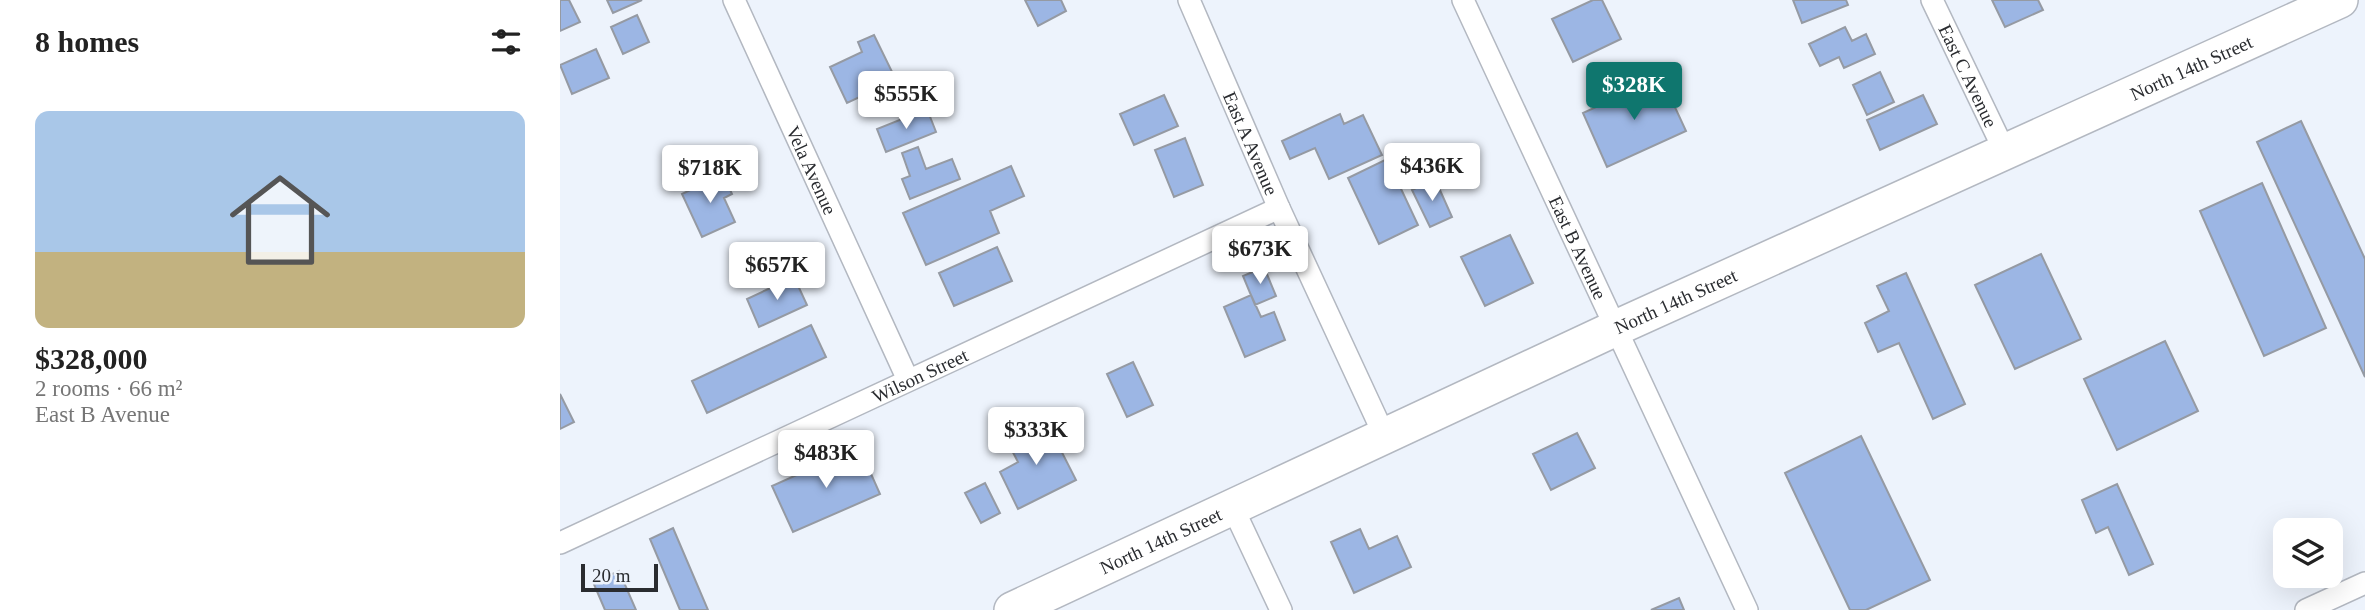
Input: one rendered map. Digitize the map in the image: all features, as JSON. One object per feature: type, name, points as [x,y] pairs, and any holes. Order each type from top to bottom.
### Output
[{"type":"main road","name":"North 14th Street","points":[[1012,610],[1616,328],[2340,0]]},
{"type":"street","name":"Vela Avenue","points":[[734,0],[908,380]]},
{"type":"street","name":"East A Avenue","points":[[1189,0],[1279,208],[1385,437]]},
{"type":"street","name":"East B Avenue","points":[[1463,0],[1747,610]]},
{"type":"street","name":"East C Avenue","points":[[1932,0],[2004,152]]},
{"type":"street","name":"Wilson Street","points":[[560,543],[1279,208]]},
{"type":"street","points":[[1233,508],[1281,610]]},
{"type":"street","points":[[2306,610],[2365,583]]},
{"type":"building","points":[[560,0],[569,0],[580,22],[560,31]]},
{"type":"building","points":[[607,0],[642,0],[613,13]]},
{"type":"building","points":[[1025,0],[1061,0],[1066,11],[1038,26]]},
{"type":"building","points":[[1593,0],[1602,0],[1621,39],[1573,62],[1552,19]]},
{"type":"building","points":[[1793,0],[1846,0],[1848,5],[1802,23]]},
{"type":"building","points":[[1992,0],[2038,0],[2043,10],[2005,27]]},
{"type":"building","points":[[637,15],[649,42],[623,54],[611,27]]},
{"type":"building","points":[[1845,27],[1852,41],[1866,34],[1875,54],[1844,68],[1839,57],[1820,66],[1809,44]]},
{"type":"building","points":[[874,35],[896,80],[847,103],[830,67],[862,52],[858,42]]},
{"type":"building","points":[[596,49],[609,78],[572,94],[560,65]]},
{"type":"building","points":[[1880,72],[1894,102],[1867,115],[1853,85]]},
{"type":"building","points":[[1661,77],[1686,131],[1607,167],[1583,113]]},
{"type":"building","points":[[1164,95],[1178,126],[1134,145],[1120,114]]},
{"type":"building","points":[[1923,95],[1937,124],[1880,150],[1867,120]]},
{"type":"building","points":[[927,109],[936,132],[886,152],[877,129]]},
{"type":"building","points":[[1340,114],[1344,124],[1363,115],[1382,155],[1329,179],[1315,148],[1290,159],[1282,141]]},
{"type":"building","points":[[2301,121],[2365,259],[2365,377],[2257,142]]},
{"type":"building","points":[[1185,138],[1203,185],[1174,197],[1155,150]]},
{"type":"building","points":[[918,147],[926,169],[952,159],[960,179],[910,199],[902,179],[910,176],[902,153]]},
{"type":"building","points":[[1387,159],[1418,225],[1379,244],[1348,178]]},
{"type":"building","points":[[1011,166],[1024,196],[990,211],[999,233],[926,265],[903,213]]},
{"type":"building","points":[[723,174],[732,194],[724,198],[735,222],[702,237],[682,194]]},
{"type":"building","points":[[1435,179],[1452,217],[1430,227],[1412,190]]},
{"type":"building","points":[[2262,183],[2326,328],[2264,356],[2200,211]]},
{"type":"building","points":[[1510,235],[1533,283],[1485,306],[1461,257]]},
{"type":"building","points":[[997,247],[1012,281],[954,306],[939,273]]},
{"type":"building","points":[[2041,254],[2081,339],[2015,369],[1975,285]]},
{"type":"building","points":[[1264,267],[1276,296],[1255,305],[1243,276]]},
{"type":"building","points":[[1906,273],[1965,404],[1933,419],[1899,343],[1878,352],[1865,323],[1889,311],[1877,286]]},
{"type":"building","points":[[794,277],[807,305],[759,327],[747,299]]},
{"type":"building","points":[[1251,295],[1261,317],[1274,312],[1285,340],[1245,357],[1224,307]]},
{"type":"building","points":[[811,325],[826,357],[707,413],[692,381]]},
{"type":"building","points":[[2165,341],[2198,411],[2117,450],[2084,379]]},
{"type":"building","points":[[1133,362],[1153,405],[1127,417],[1107,374]]},
{"type":"building","points":[[560,394],[574,422],[560,429]]},
{"type":"building","points":[[1047,423],[1076,480],[1018,509],[1000,472],[1018,462],[1008,443]]},
{"type":"building","points":[[1577,433],[1595,468],[1551,490],[1533,454]]},
{"type":"building","points":[[1861,436],[1930,580],[1866,610],[1850,610],[1785,473]]},
{"type":"building","points":[[859,447],[880,494],[793,532],[772,486]]},
{"type":"building","points":[[985,483],[1000,513],[981,523],[965,493]]},
{"type":"building","points":[[2117,484],[2153,564],[2129,575],[2108,527],[2096,533],[2082,500]]},
{"type":"building","points":[[673,528],[708,610],[680,610],[650,539]]},
{"type":"building","points":[[1360,529],[1369,549],[1397,536],[1411,567],[1354,593],[1331,542]]},
{"type":"building","points":[[619,571],[636,610],[605,610],[593,582]]},
{"type":"building","points":[[1679,598],[1684,610],[1651,610]]}]
